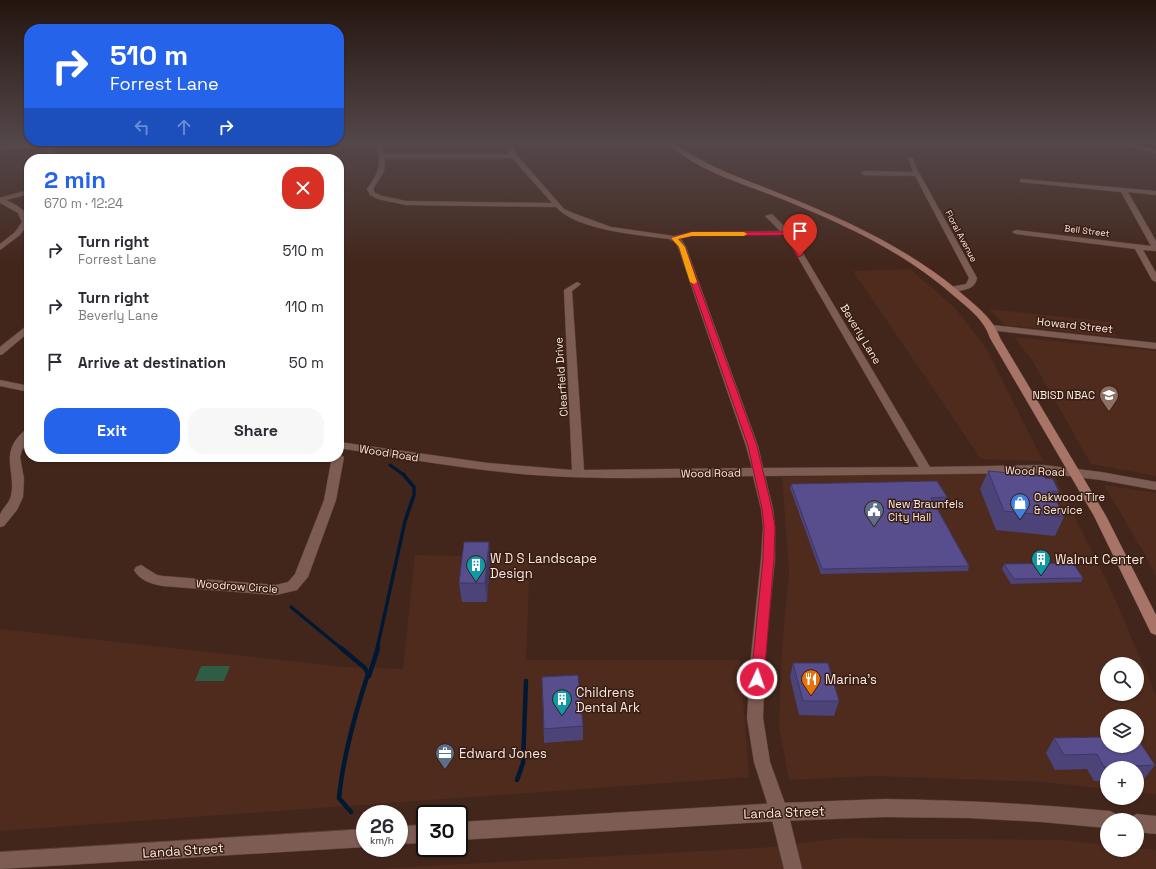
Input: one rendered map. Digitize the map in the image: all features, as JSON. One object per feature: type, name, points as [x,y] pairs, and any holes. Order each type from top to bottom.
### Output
[{"type":"main road","points":[[750,184],[839,220],[882,241],[953,289],[992,328],[995,338],[1103,522],[1156,629]]},
{"type":"street","points":[[374,184],[370,189],[372,194],[380,198],[406,203],[558,205]]},
{"type":"street","points":[[539,184],[558,205],[570,215],[599,227],[622,231],[658,234],[674,238],[692,234],[787,234]]},
{"type":"street","name":"Floral Avenue","points":[[923,184],[958,253],[973,278],[972,283],[969,286],[953,289]]},
{"type":"street","points":[[1051,184],[1156,193]]},
{"type":"street","points":[[1123,190],[1156,248]]},
{"type":"street","points":[[0,200],[24,193]]},
{"type":"street","points":[[0,200],[24,214]]},
{"type":"street","name":"Beverly Lane","points":[[769,216],[787,234],[926,469]]},
{"type":"street","points":[[0,248],[20,231],[24,223]]},
{"type":"street","name":"Bell Street","points":[[1016,232],[1156,248]]},
{"type":"street","points":[[674,238],[682,247],[760,472],[769,527],[766,588],[758,656],[755,718],[762,762],[778,812],[793,869]]},
{"type":"street","points":[[1138,247],[1156,280]]},
{"type":"street","name":"Clearfield Drive","points":[[577,284],[568,290],[578,474]]},
{"type":"street","name":"Howard Street","points":[[992,328],[1156,346]]},
{"type":"street","points":[[0,352],[24,332]]},
{"type":"street","points":[[0,384],[24,388]]},
{"type":"street","points":[[0,523],[14,506],[17,497],[18,488],[14,455],[17,446],[24,438]]},
{"type":"street","name":"Wood Road","points":[[344,450],[488,467],[578,474],[926,469],[1043,469],[1156,486]]},
{"type":"street","name":"Woodrow Circle","points":[[141,570],[153,579],[163,581],[276,590],[292,586],[302,576],[330,500],[338,462]]},
{"type":"street","name":"Landa Street","points":[[468,831],[778,812],[885,808],[969,808],[1100,819]]},
{"type":"street","points":[[1144,824],[1156,825]]},
{"type":"street","name":"Landa Street","points":[[0,861],[356,839]]},
{"type":"shaded area","points":[[910,269],[955,308],[986,348],[1043,461],[981,459],[853,271]]},
{"type":"shaded area","points":[[989,309],[1110,322],[1117,337],[1005,325]]},
{"type":"shaded area","name":"NBISD NBAC","points":[[1014,337],[1156,351],[1156,476],[1091,464],[1032,360]]},
{"type":"shaded area","points":[[939,474],[1054,475],[1111,590],[1140,657],[1100,657],[1100,701],[1144,701],[1144,667],[1156,695],[1156,794],[1144,793],[1144,761],[1100,761],[1100,788],[1043,782],[873,776],[789,780],[779,727],[782,648],[789,572],[782,477]]},
{"type":"shaded area","points":[[1104,485],[1156,493],[1156,576],[1146,556]]},
{"type":"shaded area","points":[[415,555],[530,558],[526,660],[740,660],[749,777],[0,831],[0,629],[344,667],[403,669]]},
{"type":"shaded area","points":[[843,838],[1062,840],[1100,844],[1100,857],[1144,857],[1144,849],[1156,850],[1156,869],[372,869],[759,848]]},
{"type":"green space","points":[[201,666],[230,666],[224,681],[195,681]]},
{"type":"building","points":[[988,471],[1044,476],[1045,478],[1053,479],[1059,492],[1052,491],[1064,517],[1004,511]]},
{"type":"building","name":"New Braunfels City Hall","points":[[937,481],[947,497],[931,498],[969,566],[822,569],[791,484]]},
{"type":"building","points":[[464,542],[489,542],[485,583],[459,583]]},
{"type":"building","name":"Walnut Center","points":[[1073,563],[1083,578],[1014,579],[1004,564]]},
{"type":"building","points":[[793,663],[828,663],[839,701],[803,701]]},
{"type":"building","name":"Childrens Dental Ark","points":[[578,675],[583,726],[544,729],[542,677]]},
{"type":"building","points":[[1100,737],[1100,753],[1144,753],[1144,748],[1155,765],[1144,765],[1144,761],[1101,761],[1097,754],[1064,755],[1054,738]]},
{"type":"waterway","points":[[390,465],[404,475]]},
{"type":"waterway","points":[[377,649],[405,521],[414,495],[414,487],[404,475]]},
{"type":"waterway","points":[[291,607],[342,649]]},
{"type":"waterway","points":[[341,648],[365,668],[368,674],[350,735],[343,767],[339,798],[351,812]]},
{"type":"waterway","points":[[369,676],[378,648]]},
{"type":"waterway","points":[[517,780],[523,763],[526,681]]},
{"type":"slow traffic","points":[[694,282],[682,247],[678,240],[674,238],[686,234],[744,234]]},
{"type":"place","name":"NBISD NBAC","points":[[1109,412]]},
{"type":"place","name":"Oakwood Tire & Service","points":[[1020,520]]},
{"type":"place","name":"New Braunfels City Hall","points":[[874,527]]},
{"type":"place","name":"Walnut Center","points":[[1041,576]]},
{"type":"place","name":"W D S Landscape Design","points":[[476,582]]},
{"type":"place","name":"Marina's","points":[[811,696]]},
{"type":"place","name":"Childrens Dental Ark","points":[[562,716]]},
{"type":"place","name":"Edward Jones","points":[[445,770]]},
{"type":"route","points":[[757,679],[768,559],[769,527],[767,509],[760,472],[752,446],[682,247],[678,240],[674,238],[686,234],[787,234],[800,255]]}]
